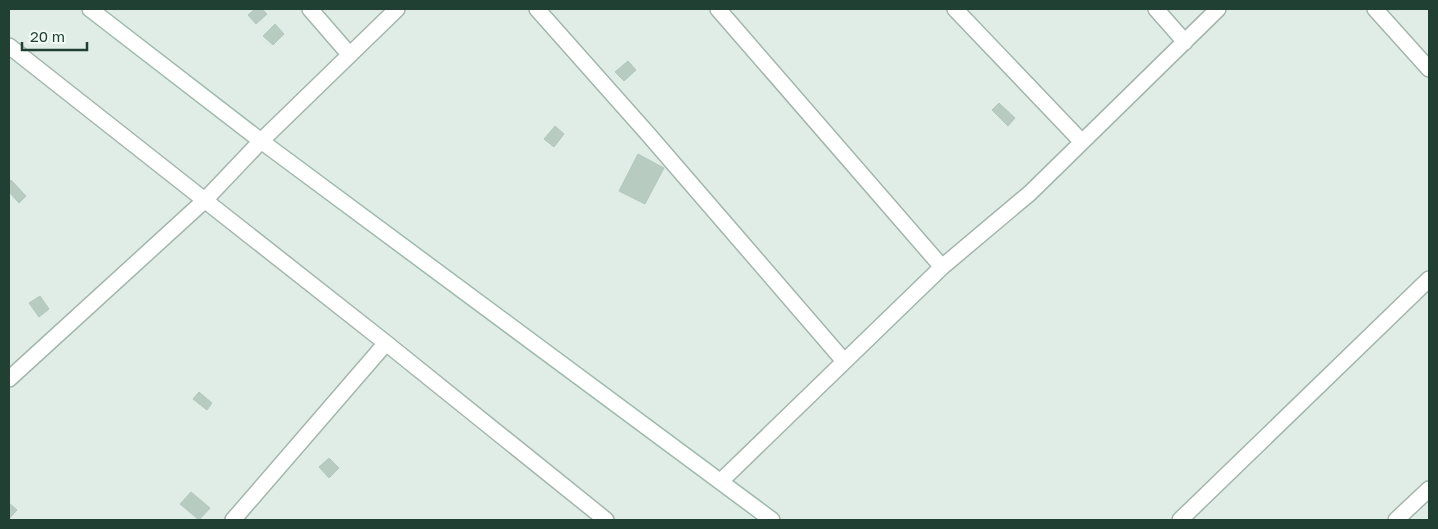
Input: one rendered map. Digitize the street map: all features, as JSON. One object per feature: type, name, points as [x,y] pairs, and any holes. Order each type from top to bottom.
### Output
[{"type":"street","points":[[90,9],[261,141],[771,520]]},
{"type":"street","points":[[310,9],[349,54]]},
{"type":"street","points":[[9,379],[204,201],[261,141],[397,9]]},
{"type":"street","points":[[537,9],[844,361]]},
{"type":"street","points":[[718,9],[942,267]]},
{"type":"street","points":[[955,9],[1082,142]]},
{"type":"street","points":[[1156,9],[1184,42]]},
{"type":"street","points":[[721,481],[942,267],[1030,193],[1218,9]]},
{"type":"street","points":[[1375,9],[1429,69]]},
{"type":"street","points":[[9,46],[386,343],[606,520]]},
{"type":"street","points":[[1180,520],[1429,280]]},
{"type":"street","points":[[233,520],[386,343]]},
{"type":"street","points":[[1396,520],[1429,489]]},
{"type":"building","points":[[255,9],[262,9],[267,14],[256,24],[248,15]]},
{"type":"building","points":[[275,24],[284,34],[273,45],[263,36]]},
{"type":"building","points":[[628,61],[636,70],[624,81],[615,72]]},
{"type":"building","points":[[999,103],[1015,118],[1008,126],[992,110]]},
{"type":"building","points":[[555,126],[564,134],[554,147],[544,139]]},
{"type":"building","points":[[638,154],[664,168],[645,204],[619,191]]},
{"type":"building","points":[[11,180],[26,196],[19,203],[9,192]]},
{"type":"building","points":[[40,296],[49,309],[39,317],[29,303]]},
{"type":"building","points":[[199,392],[212,403],[207,410],[193,399]]},
{"type":"building","points":[[329,458],[339,468],[329,478],[319,467]]},
{"type":"building","points":[[191,492],[210,508],[199,520],[180,504]]},
{"type":"building","points":[[9,503],[17,510],[9,519]]}]
